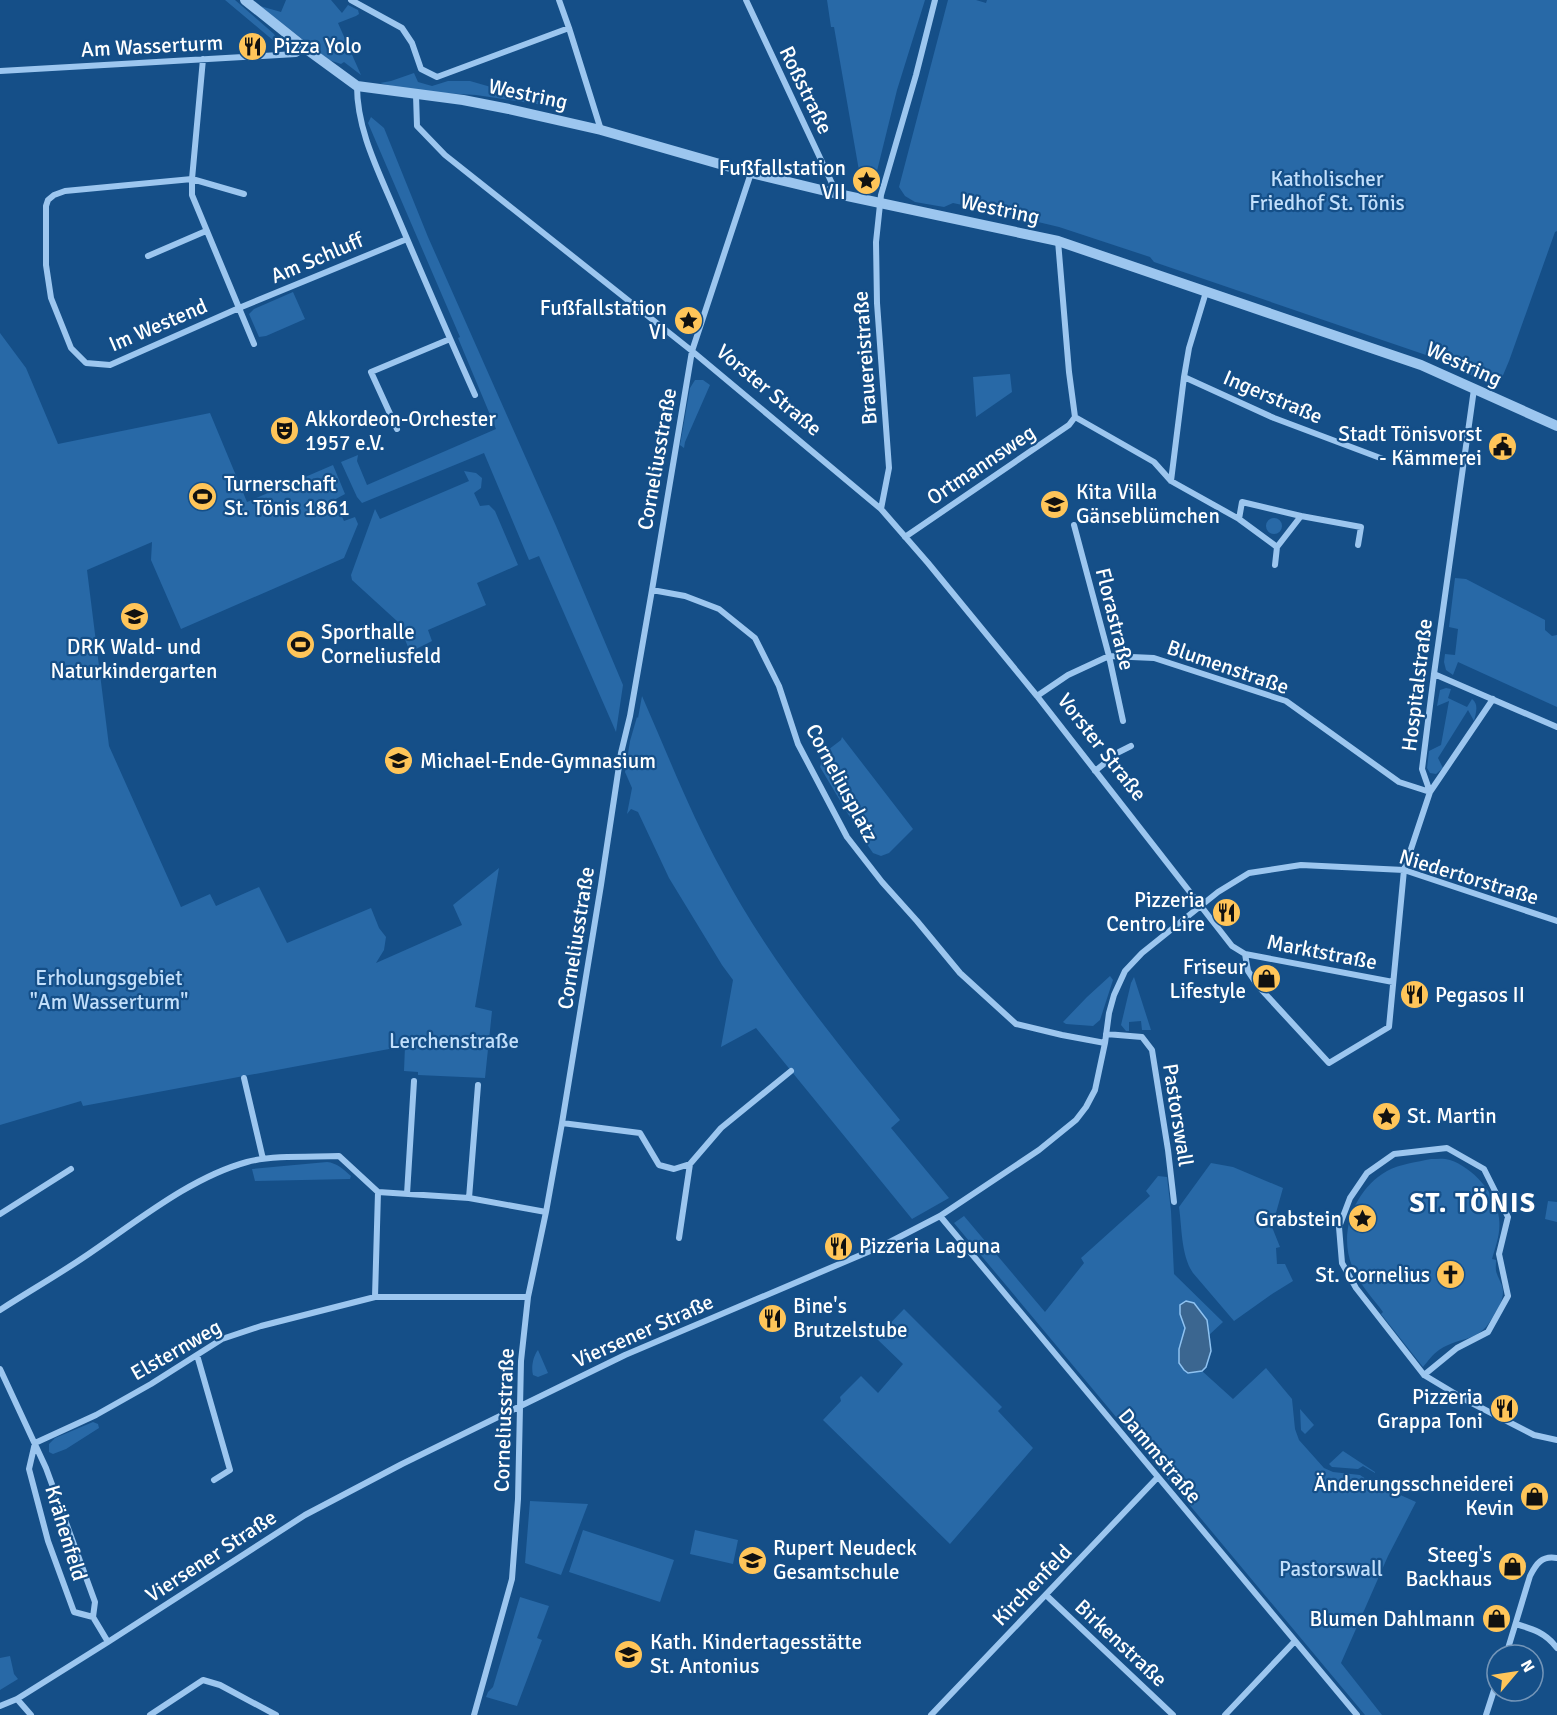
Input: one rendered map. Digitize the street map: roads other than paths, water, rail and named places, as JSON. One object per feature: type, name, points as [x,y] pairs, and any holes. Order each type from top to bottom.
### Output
[{"type":"street","points":[[245,0],[357,86],[416,95]]},
{"type":"street","points":[[351,0],[402,28],[412,43],[421,69],[437,77],[568,28]]},
{"type":"street","points":[[559,0],[602,130]]},
{"type":"street","name":"Roßstraße","points":[[746,0],[838,194]]},
{"type":"street","name":"Brauereistraße","points":[[880,509],[889,468],[877,303],[876,242],[888,170],[935,0]]},
{"type":"street","name":"Am Wasserturm","points":[[0,71],[296,54],[305,48]]},
{"type":"street","name":"Im Westend","points":[[203,59],[192,195],[254,344]]},
{"type":"street","points":[[357,86],[357,100],[364,135],[475,395]]},
{"type":"street","name":"Westring","points":[[416,95],[468,101],[602,130],[751,173],[881,204],[1058,241],[1421,365],[1557,426]]},
{"type":"street","name":"Vorster Straße","points":[[416,95],[417,126],[445,155],[692,351],[880,509],[928,563],[1037,696],[1232,946],[1245,954]]},
{"type":"street","name":"Corneliusstraße","points":[[474,1715],[512,1579],[518,1499],[521,1361],[528,1297],[562,1123],[621,753],[630,716],[692,351],[751,173]]},
{"type":"street","name":"Im Westend","points":[[239,308],[110,365],[86,363],[71,348],[51,298],[46,265],[45,213],[48,200],[64,191],[192,179],[244,194]]},
{"type":"street","points":[[148,256],[206,231]]},
{"type":"street","name":"Am Schluff","points":[[239,308],[407,239]]},
{"type":"street","points":[[1058,241],[1074,417],[1154,462],[1171,481],[1239,519],[1277,547]]},
{"type":"street","points":[[1171,481],[1189,348],[1206,292]]},
{"type":"street","points":[[397,429],[371,372],[450,339]]},
{"type":"street","name":"Ingerstraße","points":[[1184,377],[1275,418],[1383,459]]},
{"type":"street","name":"Hospitalstraße","points":[[1430,792],[1422,769],[1474,389]]},
{"type":"street","name":"Ortmannsweg","points":[[905,537],[1069,425],[1074,417]]},
{"type":"street","points":[[1239,519],[1242,502],[1360,527],[1358,545]]},
{"type":"street","points":[[1275,565],[1277,547],[1301,516]]},
{"type":"street","name":"Florastraße","points":[[1074,525],[1109,656],[1123,721]]},
{"type":"street","name":"Corneliusplatz","points":[[652,590],[685,596],[719,609],[755,638],[779,686],[798,744],[847,837],[882,882],[960,973],[1016,1024],[1106,1042]]},
{"type":"street","name":"Blumenstraße","points":[[1037,696],[1068,675],[1109,656],[1154,658],[1286,701],[1399,782],[1430,792]]},
{"type":"street","points":[[1434,674],[1557,727]]},
{"type":"street","points":[[1245,954],[1248,971],[1258,986],[1329,1063],[1389,1027],[1404,870],[1430,792],[1493,699]]},
{"type":"street","points":[[1095,771],[1119,752],[1131,746]]},
{"type":"street","name":"Niedertorstraße","points":[[1202,906],[1218,892],[1250,873],[1301,865],[1404,870],[1557,921]]},
{"type":"street","name":"Viersener Straße","points":[[0,1706],[16,1699],[108,1642],[305,1515],[402,1464],[625,1355],[882,1246],[940,1216],[1039,1150],[1076,1120],[1095,1090],[1114,995],[1125,971],[1143,953],[1202,906]]},
{"type":"street","name":"Marktstraße","points":[[1245,954],[1393,982]]},
{"type":"street","name":"Pastorswall","points":[[1106,1034],[1142,1037],[1152,1050],[1168,1150],[1173,1202]]},
{"type":"street","points":[[679,1238],[690,1164],[721,1128],[791,1071]]},
{"type":"street","points":[[244,1078],[263,1159]]},
{"type":"street","points":[[407,1194],[414,1081]]},
{"type":"street","points":[[469,1198],[478,1085]]},
{"type":"street","points":[[562,1123],[640,1133],[659,1165],[674,1168],[690,1164]]},
{"type":"street","points":[[1424,1375],[1457,1347],[1488,1332],[1508,1296],[1499,1254],[1508,1217],[1484,1169],[1447,1148],[1394,1155],[1367,1173],[1350,1198],[1339,1227],[1342,1263],[1356,1288],[1424,1375],[1464,1399],[1534,1435],[1557,1440]]},
{"type":"street","points":[[0,1310],[212,1174],[263,1159],[339,1156],[378,1192],[469,1198],[546,1212]]},
{"type":"street","points":[[0,1214],[71,1169]]},
{"type":"street","points":[[375,1297],[378,1192]]},
{"type":"street","name":"Dammstraße","points":[[940,1216],[1357,1715]]},
{"type":"street","name":"Elsternweg","points":[[35,1443],[96,1415],[151,1384],[222,1339],[261,1326],[375,1297],[528,1297]]},
{"type":"street","points":[[197,1355],[230,1470],[214,1480]]},
{"type":"street","name":"Krähenfeld","points":[[0,1369],[50,1479],[95,1602],[93,1617],[108,1642]]},
{"type":"street","name":"Krähenfeld","points":[[35,1443],[29,1468],[48,1541],[74,1612],[93,1617]]},
{"type":"street","name":"Kirchenfeld","points":[[931,1715],[1157,1478]]},
{"type":"street","points":[[1510,1643],[1530,1576],[1540,1561],[1550,1557],[1557,1558]]},
{"type":"street","name":"Birkenstraße","points":[[1046,1595],[1173,1715]]},
{"type":"street","points":[[1516,1624],[1546,1635],[1557,1648]]},
{"type":"street","points":[[1225,1715],[1295,1641]]},
{"type":"street","points":[[150,1715],[203,1680],[220,1685],[276,1715]]},
{"type":"street","points":[[16,1699],[31,1715]]},
{"type":"place","name":"Pizza Yolo","points":[[252,46]]},
{"type":"place","name":"Fußfallstation VII","points":[[867,180]]},
{"type":"place","name":"Fußfallstation VI","points":[[688,320]]},
{"type":"place","name":"Akkordeon-Orchester 1957 e.V.","points":[[284,431]]},
{"type":"place","name":"Stadt Tönisvorst - Kämmerei","points":[[1503,446]]},
{"type":"place","name":"Turnerschaft St. Tönis 1861","points":[[203,496]]},
{"type":"place","name":"Kita Villa Gänseblümchen","points":[[1055,504]]},
{"type":"place","name":"DRK Wald- und Naturkindergarten","points":[[134,616]]},
{"type":"place","name":"Sporthalle Corneliusfeld","points":[[300,644]]},
{"type":"place","name":"Michael-Ende-Gymnasium","points":[[399,761]]},
{"type":"place","name":"Pizzeria Centro Lire","points":[[1226,912]]},
{"type":"place","name":"Friseur Lifestyle","points":[[1267,979]]},
{"type":"place","name":"Pegasos II","points":[[1414,995]]},
{"type":"place","name":"St. Martin","points":[[1386,1116]]},
{"type":"place","name":"Grabstein","points":[[1363,1219]]},
{"type":"place","name":"Pizzeria Laguna","points":[[838,1246]]},
{"type":"place","name":"St. Cornelius","points":[[1451,1275]]},
{"type":"place","name":"Bine's Brutzelstube","points":[[772,1318]]},
{"type":"place","name":"Pizzeria Grappa Toni","points":[[1504,1409]]},
{"type":"place","name":"Änderungsschneiderei Kevin","points":[[1535,1496]]},
{"type":"place","name":"Rupert Neudeck Gesamtschule","points":[[752,1560]]},
{"type":"place","name":"Steeg's Backhaus","points":[[1513,1567]]},
{"type":"place","name":"Blumen Dahlmann","points":[[1496,1619]]},
{"type":"place","name":"Kath. Kindertagesstätte St. Antonius","points":[[629,1654]]},
{"type":"district","name":"ST. TÖNIS","points":[[1473,1203]]},
{"type":"park label","name":"Katholischer Friedhof St. Tönis","points":[[1327,191]]},
{"type":"park label","name":"Erholungsgebiet \"Am Wasserturm\"","points":[[109,990]]},
{"type":"park label","name":"Lerchenstraße","points":[[454,1041]]}]
